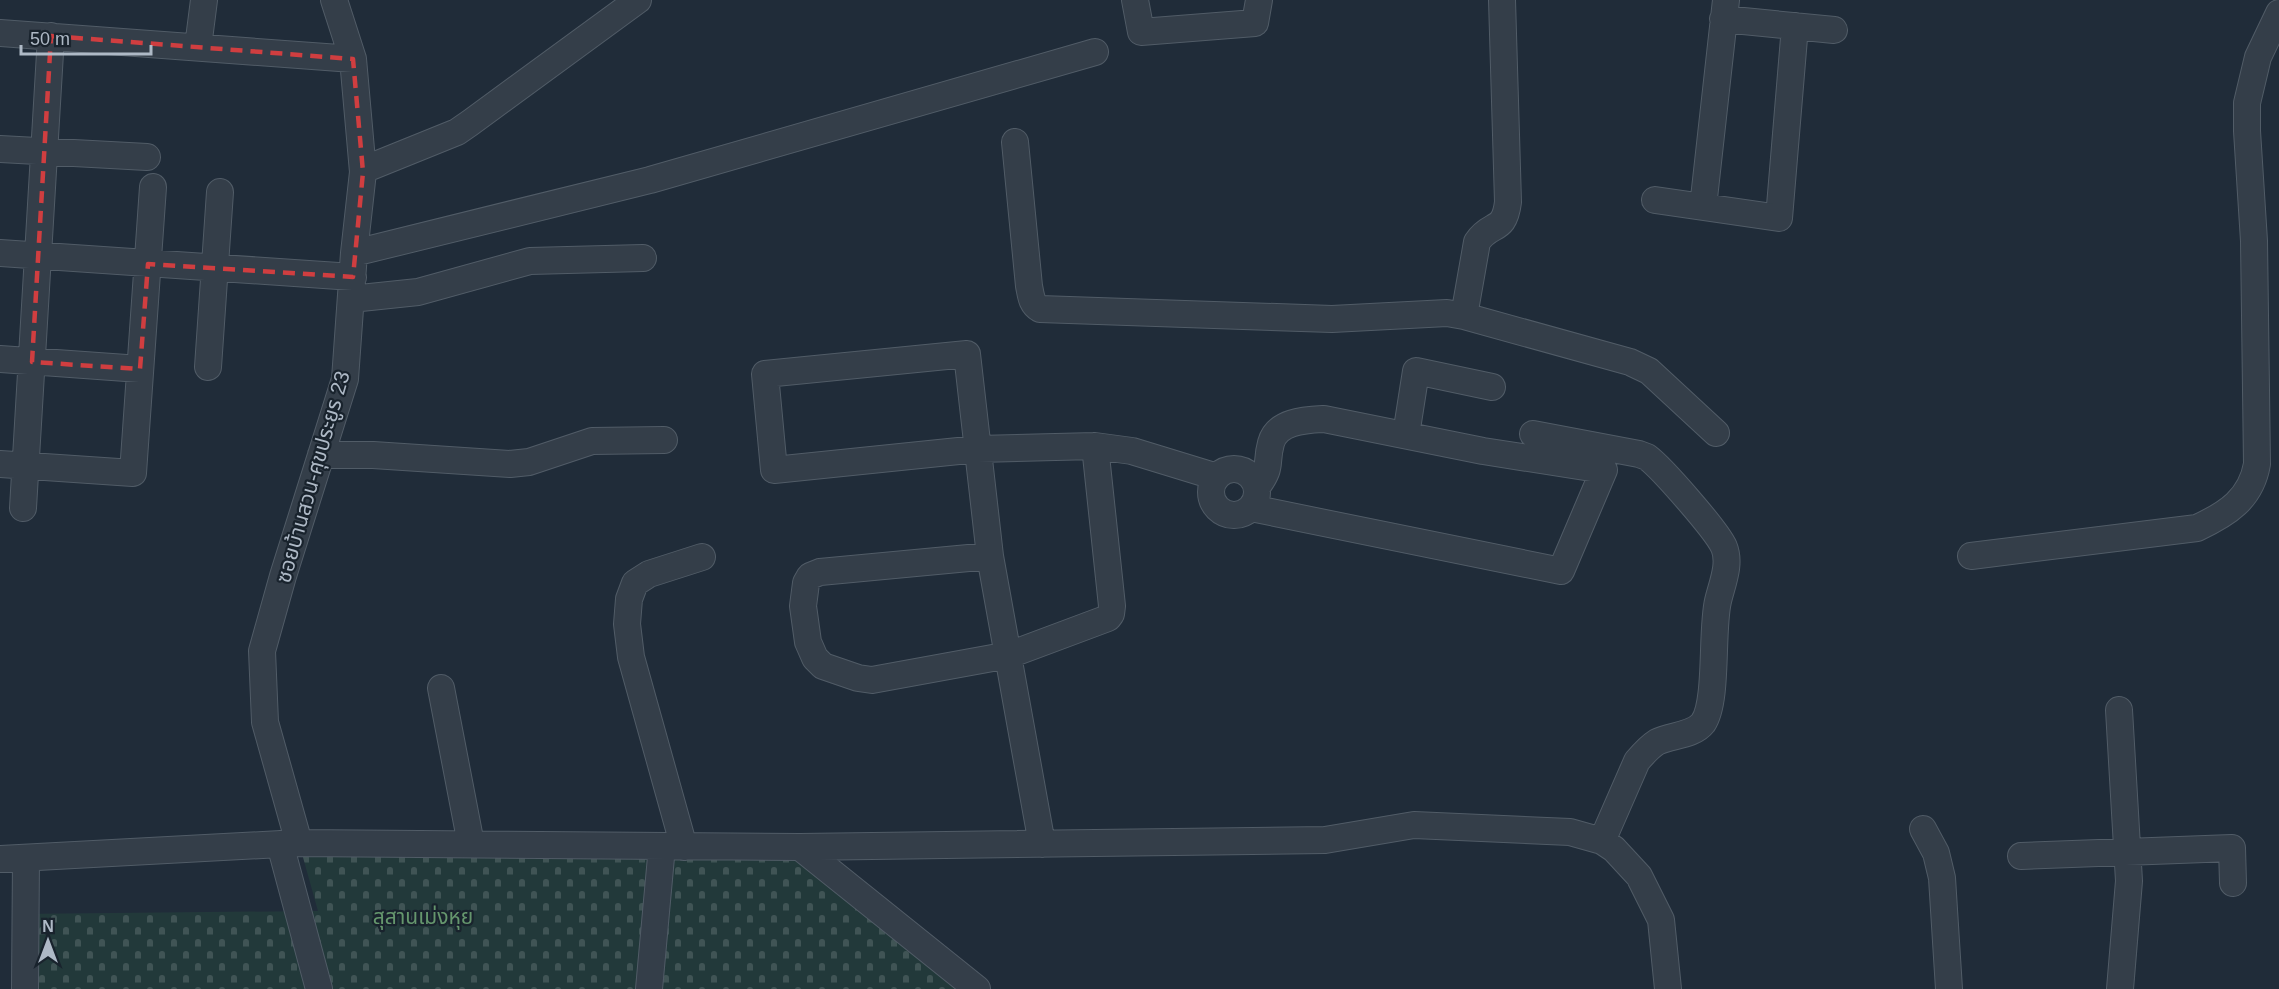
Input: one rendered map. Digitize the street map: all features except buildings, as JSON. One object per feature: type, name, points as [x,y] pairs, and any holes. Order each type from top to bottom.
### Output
[{"type":"street","points":[[198,47],[204,0]]},
{"type":"street","name":"ซอยบ้านสวน-ศุขประยูร 23","points":[[319,989],[265,722],[262,651],[345,379],[363,170],[353,59],[334,0]]},
{"type":"street","points":[[363,170],[457,132],[638,0]]},
{"type":"street","points":[[1135,0],[1141,32],[1255,24],[1259,0]]},
{"type":"street","points":[[1464,316],[1477,242],[1482,234],[1502,224],[1508,202],[1502,0]]},
{"type":"street","points":[[1702,207],[1725,9],[1795,26],[1834,30]]},
{"type":"street","points":[[1971,556],[2196,528],[2227,512],[2246,495],[2254,481],[2257,464],[2254,241],[2247,103],[2258,57],[2279,13]]},
{"type":"street","points":[[1655,200],[1779,218],[1795,26]]},
{"type":"street","points":[[0,33],[353,59]]},
{"type":"street","points":[[23,508],[51,36]]},
{"type":"street","points":[[353,276],[650,180],[1095,52]]},
{"type":"street","points":[[1015,142],[1029,286],[1032,301],[1040,309],[1332,319],[1427,313],[1464,316],[1630,362],[1648,371],[1716,433]]},
{"type":"street","points":[[0,149],[147,158]]},
{"type":"street","points":[[0,464],[133,473],[153,187]]},
{"type":"street","points":[[208,367],[220,192]]},
{"type":"street","points":[[0,253],[353,276],[418,292],[530,261],[643,258]]},
{"type":"street","points":[[1042,844],[990,556],[978,449],[967,354],[765,374],[774,470],[978,449],[1095,446],[1132,451],[1217,477]]},
{"type":"street","points":[[0,359],[141,369]]},
{"type":"street","points":[[1406,435],[1416,371],[1492,387]]},
{"type":"street","points":[[1254,497],[1249,475],[1243,471],[1229,469],[1213,482],[1212,498],[1221,511],[1236,515],[1254,497],[1269,468],[1271,441],[1274,436],[1295,422],[1324,419],[1482,451],[1604,470],[1561,571],[1254,497]]},
{"type":"street","points":[[1533,434],[1640,453],[1647,457],[1719,537],[1726,555],[1714,620],[1712,674],[1706,715],[1702,724],[1696,729],[1657,742],[1645,751],[1638,761],[1602,841]]},
{"type":"street","points":[[321,455],[373,455],[510,464],[529,462],[592,441],[664,440]]},
{"type":"street","points":[[990,556],[820,572],[810,576],[806,583],[803,606],[804,624],[815,658],[823,666],[858,678],[872,680],[1009,655],[1108,618],[1112,606],[1095,446]]},
{"type":"street","points":[[649,989],[673,846],[631,657],[627,624],[628,599],[635,584],[649,574],[702,558]]},
{"type":"street","points":[[441,688],[471,844]]},
{"type":"street","points":[[2119,710],[2129,853],[2129,881],[2120,989]]},
{"type":"street","points":[[0,859],[290,843],[800,848],[1325,840],[1414,825],[1570,832],[1602,841],[1614,849],[1639,876],[1661,920],[1668,989]]},
{"type":"street","points":[[1923,829],[1936,853],[1942,878],[1949,989]]},
{"type":"street","points":[[800,848],[977,989]]},
{"type":"street","points":[[2021,856],[2232,848],[2233,883]]},
{"type":"street","points":[[25,989],[26,858]]},
{"type":"highlighted area","points":[[51,36],[353,59],[363,172],[353,277],[148,264],[140,369],[32,362]]},
{"type":"green space","name":"สุสานเม่งหุย","points":[[299,843],[800,847],[977,989],[16,989],[19,914],[318,911]]}]
